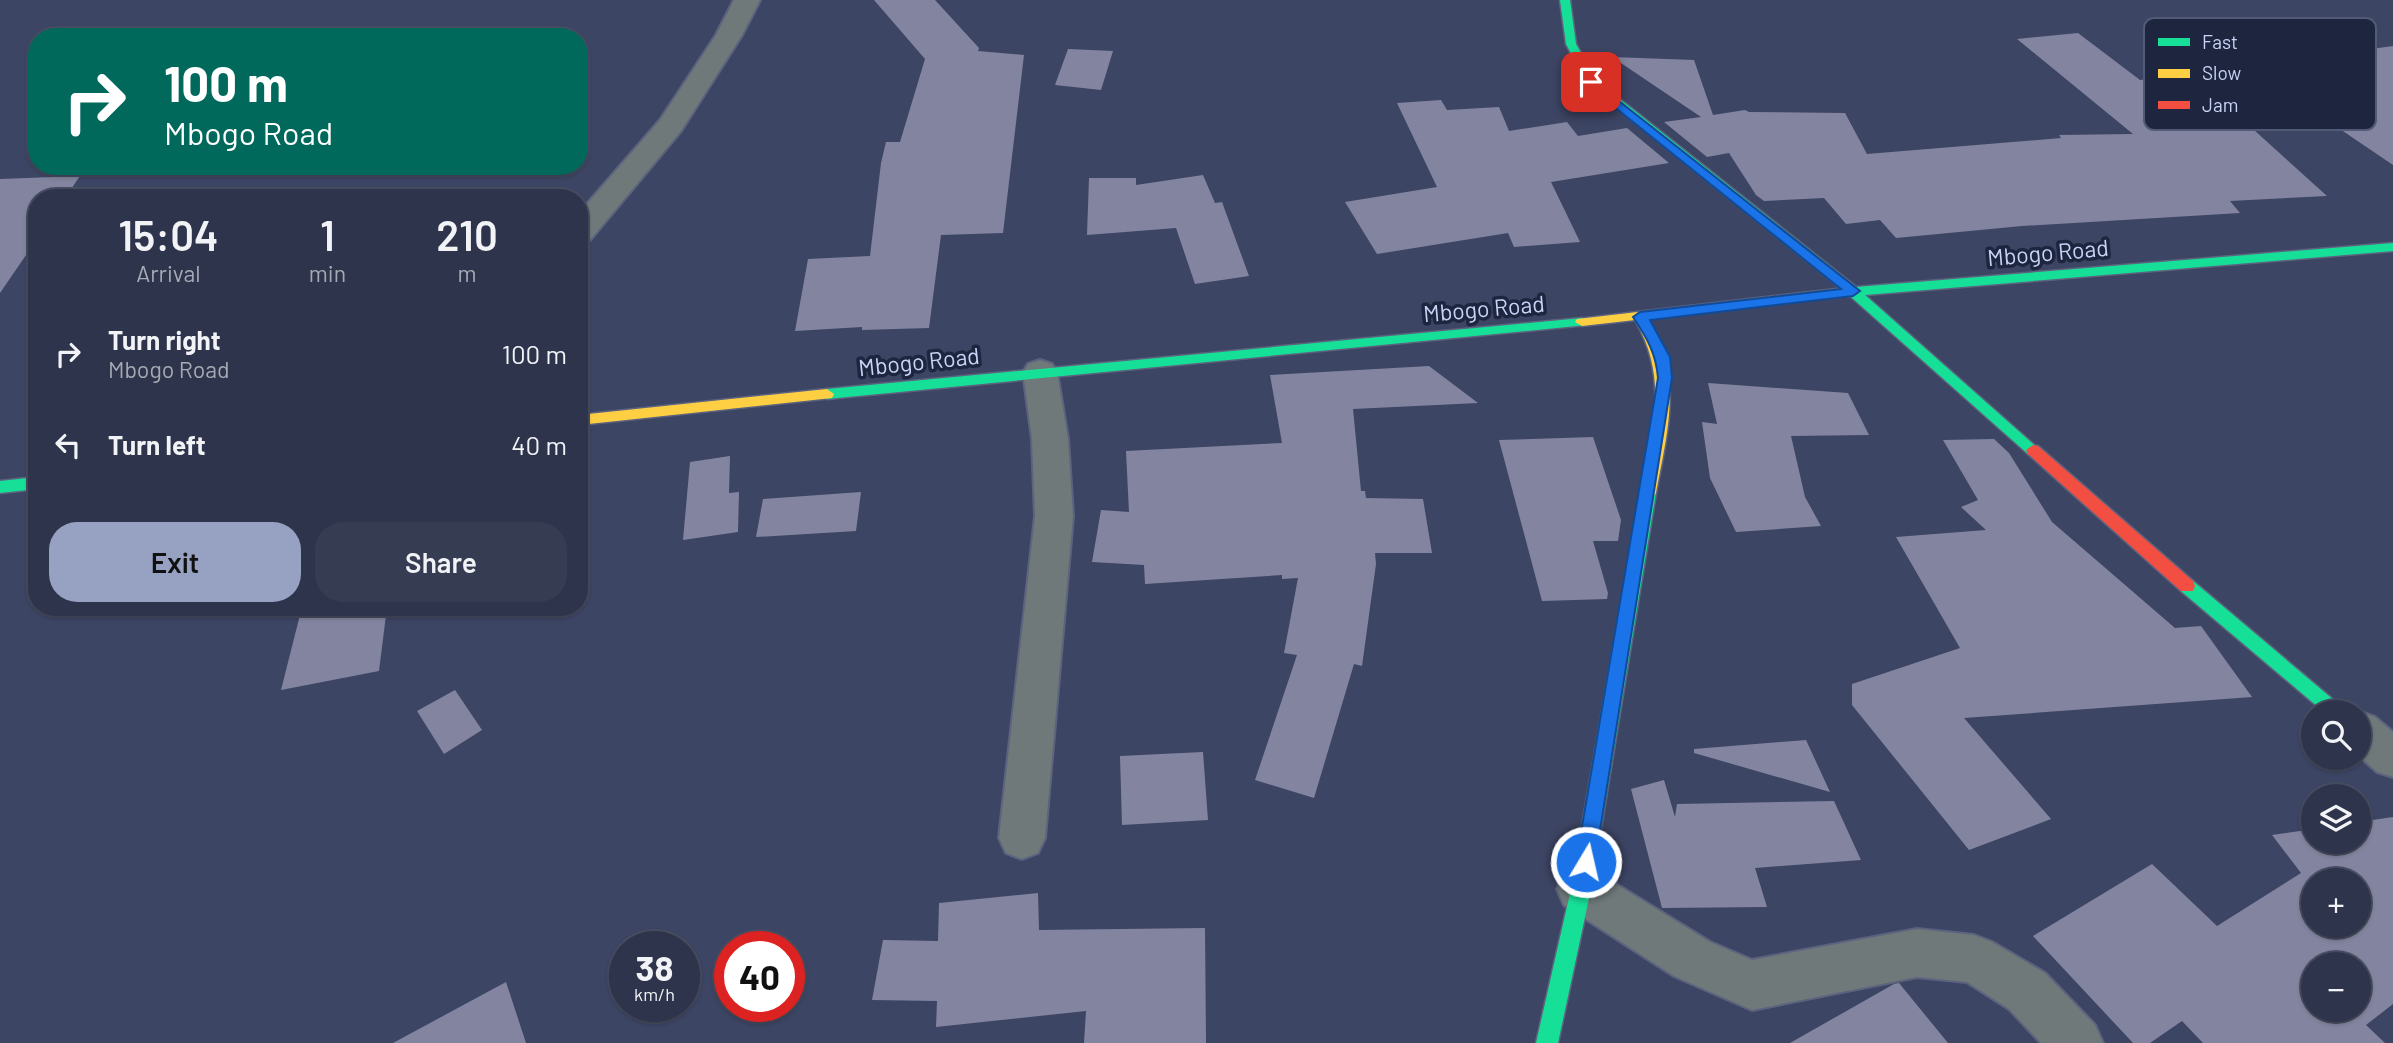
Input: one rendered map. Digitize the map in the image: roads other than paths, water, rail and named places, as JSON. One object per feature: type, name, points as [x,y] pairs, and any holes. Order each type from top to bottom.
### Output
[{"type":"street","points":[[588,222],[671,125],[729,35],[747,0]]},
{"type":"street","points":[[1565,0],[1565,23],[1571,47],[1577,63],[1591,82],[1853,291],[2257,648],[2321,700]]},
{"type":"street","name":"Mbogo Road","points":[[588,418],[1040,372],[1640,317],[1853,291],[2393,247]]},
{"type":"street","points":[[1547,1043],[1581,889],[1662,411],[1665,378],[1663,357],[1652,332],[1640,317]]},
{"type":"street","points":[[1022,838],[1054,516],[1050,439],[1040,372]]},
{"type":"street","points":[[0,487],[28,484]]},
{"type":"street","points":[[2371,740],[2393,758]]},
{"type":"street","points":[[1581,889],[1692,959],[1752,985],[1917,953],[1974,959],[2027,991],[2077,1043]]}]
